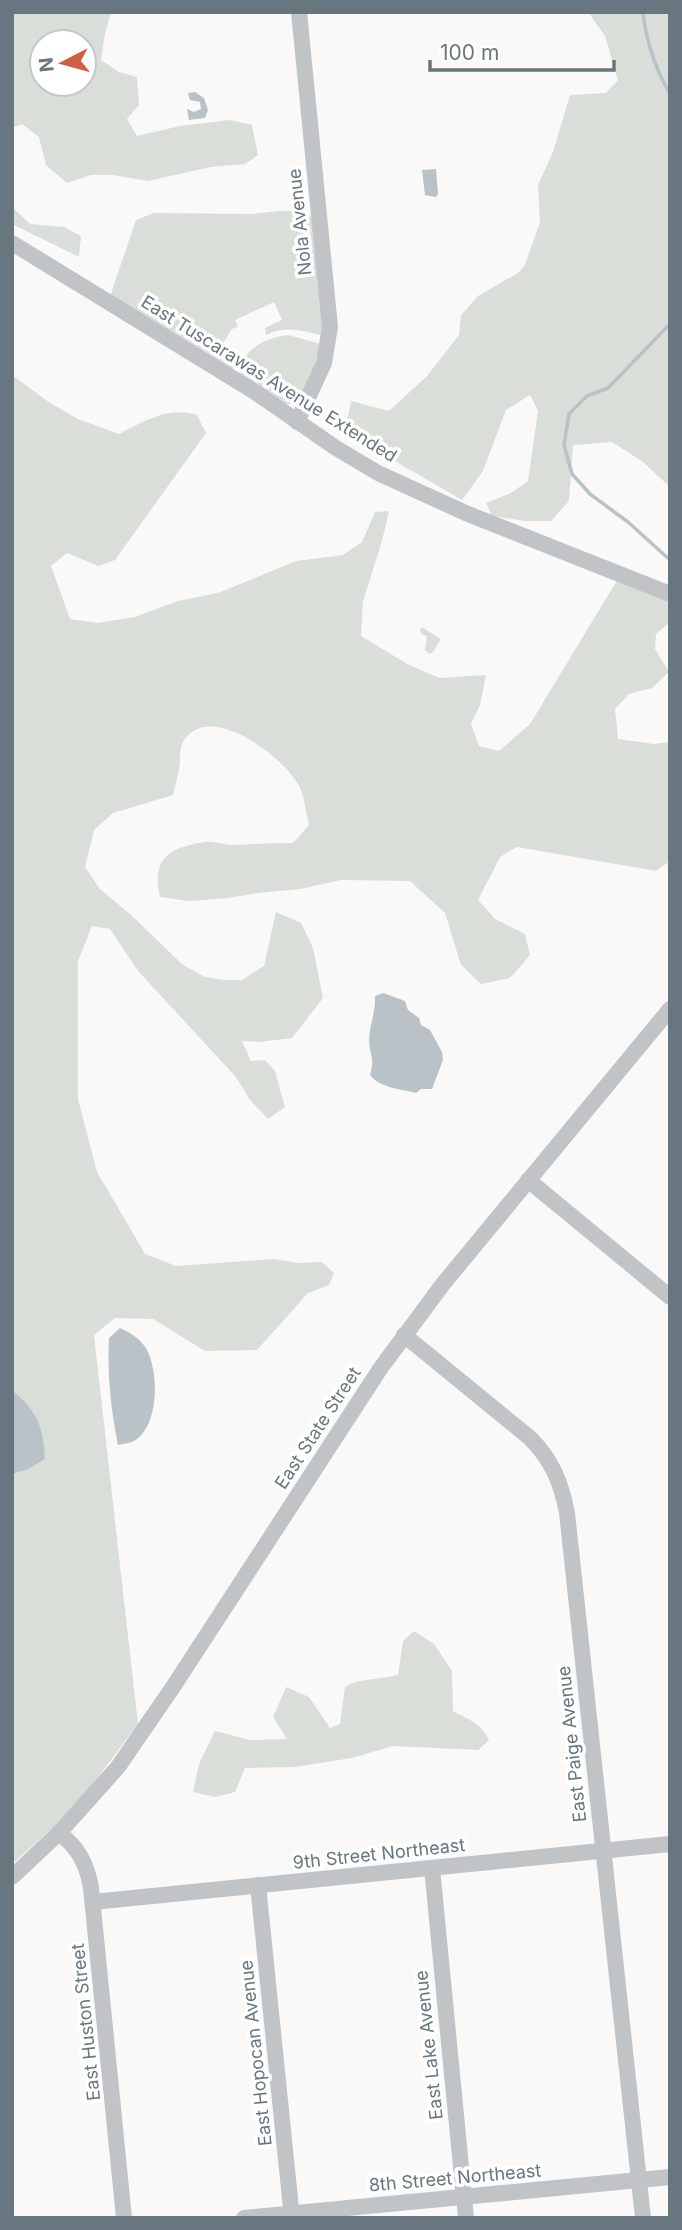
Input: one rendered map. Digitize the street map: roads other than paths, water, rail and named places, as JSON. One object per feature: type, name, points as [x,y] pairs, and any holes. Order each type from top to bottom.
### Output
[{"type":"street","name":"Nola Avenue","points":[[297,422],[324,363],[330,327],[299,12]]},
{"type":"street","name":"East Tuscarawas Avenue Extended","points":[[12,243],[255,392],[377,473],[423,495],[670,594]]},
{"type":"street","name":"East State Street","points":[[12,1877],[102,1788],[138,1739],[348,1416],[404,1335],[670,1009]]},
{"type":"street","points":[[528,1180],[670,1297]]},
{"type":"street","name":"East Paige Avenue","points":[[404,1335],[530,1438],[543,1451],[560,1481],[567,1513],[643,2218]]},
{"type":"street","name":"East Huston Street","points":[[59,1833],[71,1842],[88,1870],[124,2218]]},
{"type":"street","name":"9th Street Northeast","points":[[93,1902],[670,1844]]},
{"type":"street","name":"East Lake Avenue","points":[[432,1868],[466,2218]]},
{"type":"street","name":"East Hopocan Avenue","points":[[258,1885],[292,2216]]},
{"type":"street","name":"8th Street Northeast","points":[[244,2218],[292,2216],[670,2177]]},
{"type":"waterway","points":[[643,12],[652,55],[670,94]]},
{"type":"waterway","points":[[670,324],[608,388],[587,396],[569,414],[564,445],[572,474],[590,494],[628,522],[670,560]]}]
